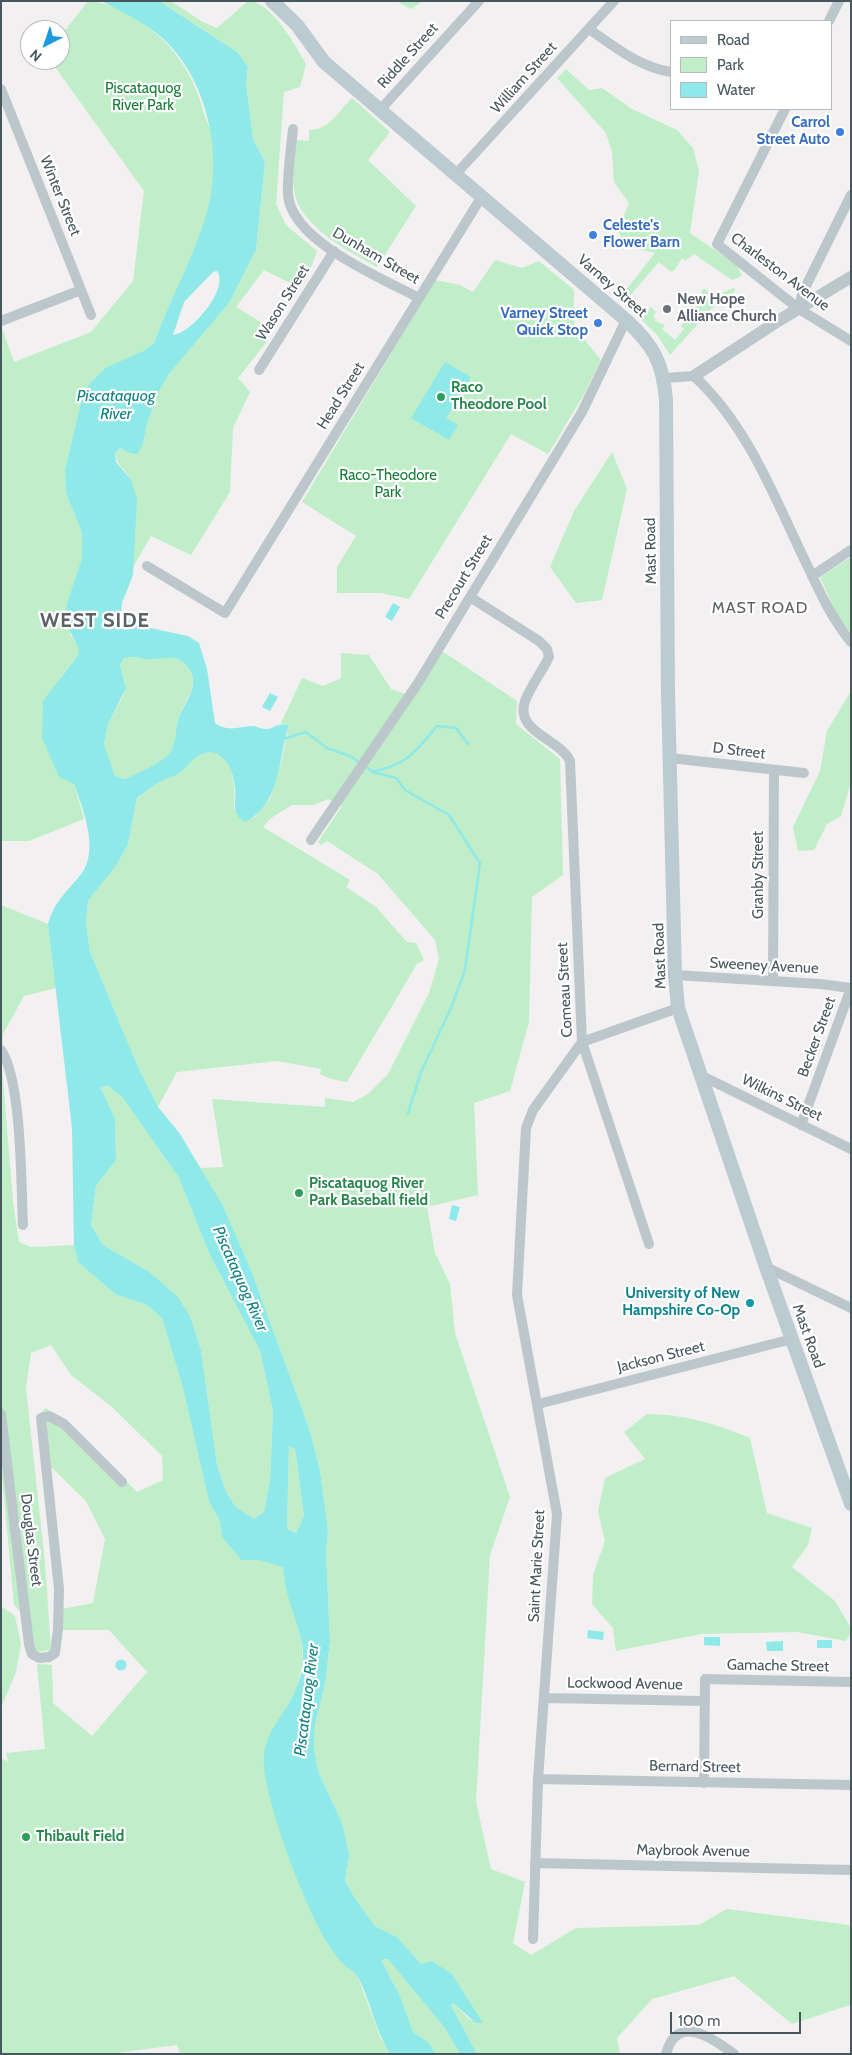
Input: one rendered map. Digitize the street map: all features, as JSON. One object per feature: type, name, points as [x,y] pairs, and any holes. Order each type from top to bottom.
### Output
[{"type":"main road","name":"Varney Street","points":[[272,1],[297,25],[324,62],[643,336],[658,357],[665,378]]},
{"type":"main road","name":"Mast Road","points":[[665,378],[670,758],[675,975],[678,1008],[766,1267],[849,1496]]},
{"type":"street","name":"William Street","points":[[456,174],[614,1]]},
{"type":"street","points":[[830,20],[839,1]]},
{"type":"street","name":"Riddle Street","points":[[380,110],[476,2]]},
{"type":"street","points":[[589,29],[637,62],[653,69],[670,72]]},
{"type":"street","name":"Winter Street","points":[[1,89],[91,315]]},
{"type":"street","name":"Charleston Avenue","points":[[784,110],[717,244],[799,309],[851,341]]},
{"type":"street","name":"Dunham Street","points":[[293,130],[288,196],[296,217],[307,230],[334,251],[419,298]]},
{"type":"street","points":[[799,309],[802,294],[851,195]]},
{"type":"street","name":"Head Street","points":[[147,566],[225,612],[482,196]]},
{"type":"street","name":"Wason Street","points":[[259,370],[334,251]]},
{"type":"street","points":[[665,378],[694,376],[851,277]]},
{"type":"street","points":[[1,321],[81,290]]},
{"type":"street","name":"Precourt Street","points":[[310,840],[358,774],[418,683],[582,412],[626,320]]},
{"type":"street","points":[[694,376],[722,405],[737,425],[836,623],[851,642]]},
{"type":"street","points":[[812,576],[851,550]]},
{"type":"street","name":"Comeau Street","points":[[470,597],[539,640],[547,649],[549,657],[529,691],[524,703],[524,714],[530,726],[566,754],[570,771],[582,1042],[648,1244]]},
{"type":"street","name":"D Street","points":[[670,758],[804,773]]},
{"type":"street","name":"Granby Street","points":[[773,981],[774,770]]},
{"type":"street","name":"Sweeney Avenue","points":[[675,975],[834,985],[851,988]]},
{"type":"street","name":"Becker Street","points":[[801,1124],[851,988]]},
{"type":"street","points":[[582,1042],[678,1008]]},
{"type":"street","name":"Saint Marie Street","points":[[533,1939],[538,1780],[557,1514],[516,1285],[526,1128],[533,1110],[582,1042]]},
{"type":"street","points":[[1,1050],[7,1059],[13,1083],[21,1164],[23,1226]]},
{"type":"street","name":"Wilkins Street","points":[[700,1075],[851,1149]]},
{"type":"street","points":[[766,1267],[851,1308]]},
{"type":"street","name":"Jackson Street","points":[[538,1404],[792,1339]]},
{"type":"street","name":"Douglas Street","points":[[1,1414],[6,1498],[29,1644],[34,1656],[45,1658],[55,1652],[57,1645],[59,1589],[42,1418],[49,1416],[64,1424],[122,1482]]},
{"type":"street","name":"Gamache Street","points":[[704,1701],[705,1679],[851,1682]]},
{"type":"street","name":"Lockwood Avenue","points":[[545,1698],[704,1701]]},
{"type":"street","points":[[704,1701],[704,1783]]},
{"type":"street","name":"Bernard Street","points":[[538,1780],[851,1786]]},
{"type":"street","name":"Maybrook Avenue","points":[[536,1863],[851,1870]]},
{"type":"street","points":[[666,2054],[674,2039],[692,2031],[705,2033],[734,2054]]},
{"type":"green space","name":"Piscataquog River Park","points":[[88,1],[98,2],[132,16],[162,39],[182,63],[195,87],[213,137],[215,164],[206,217],[197,243],[154,343],[143,351],[105,368],[84,391],[65,470],[66,493],[82,533],[82,558],[67,603],[70,634],[77,645],[79,654],[61,677],[74,784],[84,819],[29,841],[1,841],[1,325],[14,362],[91,332],[133,281],[144,191],[57,70],[70,70],[70,24]]},
{"type":"green space","points":[[159,1],[171,1],[201,21],[217,28],[248,1],[257,3],[274,16],[296,47],[306,64],[300,87],[284,92],[276,204],[286,225],[317,251],[311,268],[298,287],[264,270],[236,307],[267,326],[269,339],[238,378],[250,392],[233,428],[230,492],[191,555],[151,536],[133,567],[135,503],[131,482],[116,458],[115,453],[120,448],[130,453],[143,444],[147,423],[158,393],[169,374],[229,303],[256,250],[265,162],[253,139],[246,84],[248,67],[225,44]]},
{"type":"green space","points":[[396,1],[423,1],[411,9]]},
{"type":"green space","points":[[566,69],[589,90],[602,88],[632,109],[677,130],[693,148],[699,171],[690,233],[737,265],[742,276],[732,280],[694,254],[685,261],[682,258],[674,271],[670,271],[659,262],[627,299],[632,303],[628,308],[618,300],[655,253],[625,246],[618,230],[629,203],[614,182],[612,152],[606,133],[557,78]]},
{"type":"green space","points":[[352,98],[390,132],[368,160],[416,206],[377,267],[339,245],[315,226],[305,215],[298,203],[294,190],[295,140],[309,141],[309,130],[322,127],[328,123]]},
{"type":"green space","name":"Raco-Theodore Park","points":[[495,260],[522,268],[539,261],[574,290],[574,327],[601,360],[583,396],[548,454],[511,434],[409,599],[381,593],[337,593],[337,567],[356,536],[302,502],[435,280],[460,285],[473,292]]},
{"type":"green space","points":[[704,288],[713,296],[734,288],[735,291],[711,309],[670,355],[658,336],[641,319],[651,307],[656,312],[653,316],[656,319],[655,321],[665,325],[662,329],[675,340],[684,329],[681,326],[701,300],[699,297]]},
{"type":"green space","points":[[612,452],[627,489],[602,600],[576,603],[550,567],[574,511]]},
{"type":"green space","points":[[851,557],[851,633],[837,615],[820,577]]},
{"type":"green space","points":[[442,651],[517,701],[516,724],[560,759],[563,875],[532,897],[529,1022],[510,1091],[474,1103],[478,1195],[427,1207],[435,1253],[450,1284],[455,1333],[510,1497],[490,1555],[476,1802],[491,1869],[525,1882],[513,1943],[531,1955],[576,1928],[699,1925],[727,1909],[849,1925],[851,1933],[850,2005],[792,2024],[734,1976],[652,1999],[617,2038],[620,2054],[477,2054],[451,2005],[453,2003],[469,2019],[482,2022],[452,1974],[421,1964],[397,1937],[375,1926],[356,1900],[345,1879],[347,1869],[342,1823],[318,1771],[314,1747],[315,1725],[325,1684],[330,1642],[326,1550],[328,1531],[320,1470],[309,1428],[251,1270],[222,1205],[200,1168],[223,1167],[212,1099],[325,1107],[325,1098],[353,1102],[368,1094],[388,1074],[429,993],[439,959],[435,940],[378,874],[327,841],[321,845],[318,842],[342,806],[328,799],[314,805],[292,805],[271,818],[263,827],[350,880],[346,887],[376,907],[407,942],[416,943],[424,960],[417,964],[347,1082],[331,1079],[320,1074],[321,1069],[277,1061],[177,1072],[158,1107],[138,1067],[90,952],[86,924],[88,901],[116,866],[128,844],[137,799],[155,785],[179,773],[196,757],[208,752],[218,753],[225,758],[230,766],[233,777],[234,809],[254,818],[270,799],[282,759],[289,725],[281,723],[302,678],[323,686],[341,678],[341,653],[369,655],[391,689],[414,697]]},
{"type":"green space","points":[[136,657],[142,659],[167,657],[179,659],[190,670],[193,683],[178,723],[175,742],[171,751],[160,761],[125,779],[115,776],[104,744],[108,724],[124,694],[125,682],[120,666],[124,658]]},
{"type":"green space","points":[[851,691],[851,782],[841,816],[827,824],[814,850],[798,851],[793,827],[820,771],[827,731]]},
{"type":"green space","points":[[1,905],[48,924],[56,988],[24,996],[3,1034],[2,1066],[13,1202],[19,1242],[31,1247],[74,1245],[78,1262],[115,1294],[147,1305],[162,1318],[183,1388],[209,1502],[220,1521],[222,1537],[241,1560],[258,1560],[283,1566],[287,1592],[301,1634],[303,1662],[296,1690],[284,1712],[283,1839],[308,1904],[327,1943],[344,1964],[357,1975],[381,2039],[390,2054],[180,2054],[177,2045],[109,2054],[1,2054],[1,1759],[8,1761],[6,1753],[45,1749],[37,1664],[52,1665],[53,1703],[92,1736],[147,1672],[109,1630],[59,1630],[57,1610],[93,1603],[105,1539],[86,1501],[44,1460],[38,1415],[46,1408],[83,1436],[137,1492],[163,1480],[162,1456],[112,1407],[71,1375],[51,1345],[31,1353],[26,1388],[45,1563],[51,1650],[37,1652],[32,1647],[31,1624],[14,1605],[1,1466]]},
{"type":"green space","points":[[108,1086],[123,1098],[179,1178],[209,1253],[260,1351],[273,1411],[270,1480],[264,1512],[254,1519],[236,1507],[227,1494],[217,1465],[201,1350],[190,1316],[148,1271],[103,1245],[91,1225],[96,1186],[116,1160],[115,1118],[100,1087]]},
{"type":"green space","points":[[647,1414],[661,1414],[700,1421],[750,1438],[767,1513],[812,1528],[808,1545],[792,1567],[835,1601],[851,1628],[851,1633],[846,1641],[797,1632],[701,1634],[616,1651],[613,1628],[592,1604],[593,1575],[605,1541],[598,1511],[605,1478],[645,1459],[624,1432]]},
{"type":"green space","points":[[289,1446],[295,1449],[304,1516],[296,1533],[287,1529]]},
{"type":"green space","points":[[1,1606],[15,1616],[21,1644],[16,1672],[1,1708]]},
{"type":"green space","points":[[389,1959],[444,2027],[460,2054],[436,2054],[428,2042],[413,2032],[400,1996],[381,1960]]},
{"type":"water","name":"Piscataquog River","points":[[101,1],[159,1],[237,52],[248,67],[246,84],[253,139],[265,162],[256,250],[229,303],[169,374],[158,393],[147,423],[143,444],[138,454],[130,453],[120,448],[115,453],[116,462],[131,480],[137,499],[133,575],[122,603],[121,616],[141,626],[188,636],[199,643],[207,669],[215,723],[225,728],[254,726],[266,729],[282,724],[289,725],[272,793],[266,804],[257,814],[245,822],[237,815],[234,779],[231,771],[223,758],[210,752],[194,759],[177,775],[159,783],[137,798],[128,844],[116,866],[88,901],[86,924],[90,952],[138,1067],[158,1107],[180,1134],[222,1204],[251,1270],[309,1428],[320,1470],[328,1531],[326,1550],[330,1642],[325,1684],[315,1725],[314,1747],[318,1771],[342,1823],[349,1855],[345,1880],[356,1900],[375,1926],[397,1937],[421,1964],[432,1961],[452,1974],[483,2023],[476,2023],[453,2003],[451,2005],[477,2054],[460,2054],[444,2027],[388,1959],[381,1960],[400,1996],[413,2032],[428,2042],[436,2054],[390,2054],[358,1977],[340,1960],[319,1928],[297,1880],[277,1823],[269,1796],[265,1772],[264,1755],[268,1738],[295,1691],[303,1664],[302,1641],[287,1593],[283,1567],[258,1560],[241,1560],[222,1537],[220,1521],[209,1502],[183,1388],[162,1318],[147,1305],[115,1294],[78,1262],[74,1245],[72,1128],[48,924],[58,902],[82,873],[87,863],[89,841],[85,817],[74,784],[59,777],[42,738],[43,701],[79,654],[77,645],[65,622],[67,603],[82,558],[82,533],[66,493],[65,470],[84,390],[105,368],[143,351],[154,343],[202,229],[212,190],[213,166],[208,118],[190,72],[160,36],[139,21]],"holes":[[[217,271],[220,279],[214,298],[198,319],[181,333],[173,335],[184,302],[213,272]],[[124,658],[173,658],[184,663],[193,677],[192,690],[179,718],[175,742],[171,751],[160,761],[125,779],[115,776],[104,744],[108,724],[126,688],[120,665]],[[108,1086],[123,1098],[179,1178],[209,1253],[260,1351],[273,1411],[270,1480],[264,1512],[254,1519],[236,1507],[227,1494],[217,1465],[201,1350],[190,1316],[177,1296],[148,1271],[103,1245],[91,1225],[96,1186],[116,1160],[115,1118],[100,1087]],[[289,1446],[295,1449],[304,1516],[296,1533],[287,1529]]]},
{"type":"water","name":"Raco Theodore Pool","points":[[445,362],[471,377],[446,418],[458,425],[449,440],[411,418]]},
{"type":"water","points":[[393,603],[400,607],[392,621],[385,617]]},
{"type":"water","points":[[270,693],[278,697],[270,711],[262,707]]},
{"type":"water","points":[[452,1205],[460,1207],[456,1221],[449,1219]]},
{"type":"water","points":[[588,1630],[604,1632],[603,1640],[587,1638]]},
{"type":"water","points":[[704,1637],[720,1637],[720,1646],[704,1645]]},
{"type":"water","points":[[817,1640],[832,1640],[832,1648],[817,1648]]},
{"type":"water","points":[[783,1641],[783,1651],[767,1651],[766,1642]]},
{"type":"water","points":[[121,1659],[127,1665],[121,1671],[115,1665]]},
{"type":"waterway","points":[[375,771],[396,765],[404,760],[417,749],[437,726],[456,728],[468,744]]},
{"type":"waterway","points":[[283,739],[306,732],[327,748],[352,757],[360,763]]},
{"type":"waterway","points":[[365,766],[373,772],[396,778],[405,790],[449,815],[480,863],[465,970],[451,1008],[421,1072],[408,1113]]},
{"type":"place","name":"Carrol Street Auto","points":[[840,132]]},
{"type":"place","name":"Celeste's Flower Barn","points":[[593,235]]},
{"type":"place","name":"New Hope Alliance Church","points":[[667,309]]},
{"type":"place","name":"Varney Street Quick Stop","points":[[598,323]]},
{"type":"place","name":"Raco Theodore Pool","points":[[441,397]]},
{"type":"place","name":"Piscataquog River Park Baseball field","points":[[299,1193]]},
{"type":"place","name":"University of New Hampshire Co-Op","points":[[750,1303]]},
{"type":"place","name":"Thibault Field","points":[[26,1837]]},
{"type":"district","name":"MAST ROAD","points":[[760,608]]},
{"type":"district","name":"WEST SIDE","points":[[95,621]]}]
